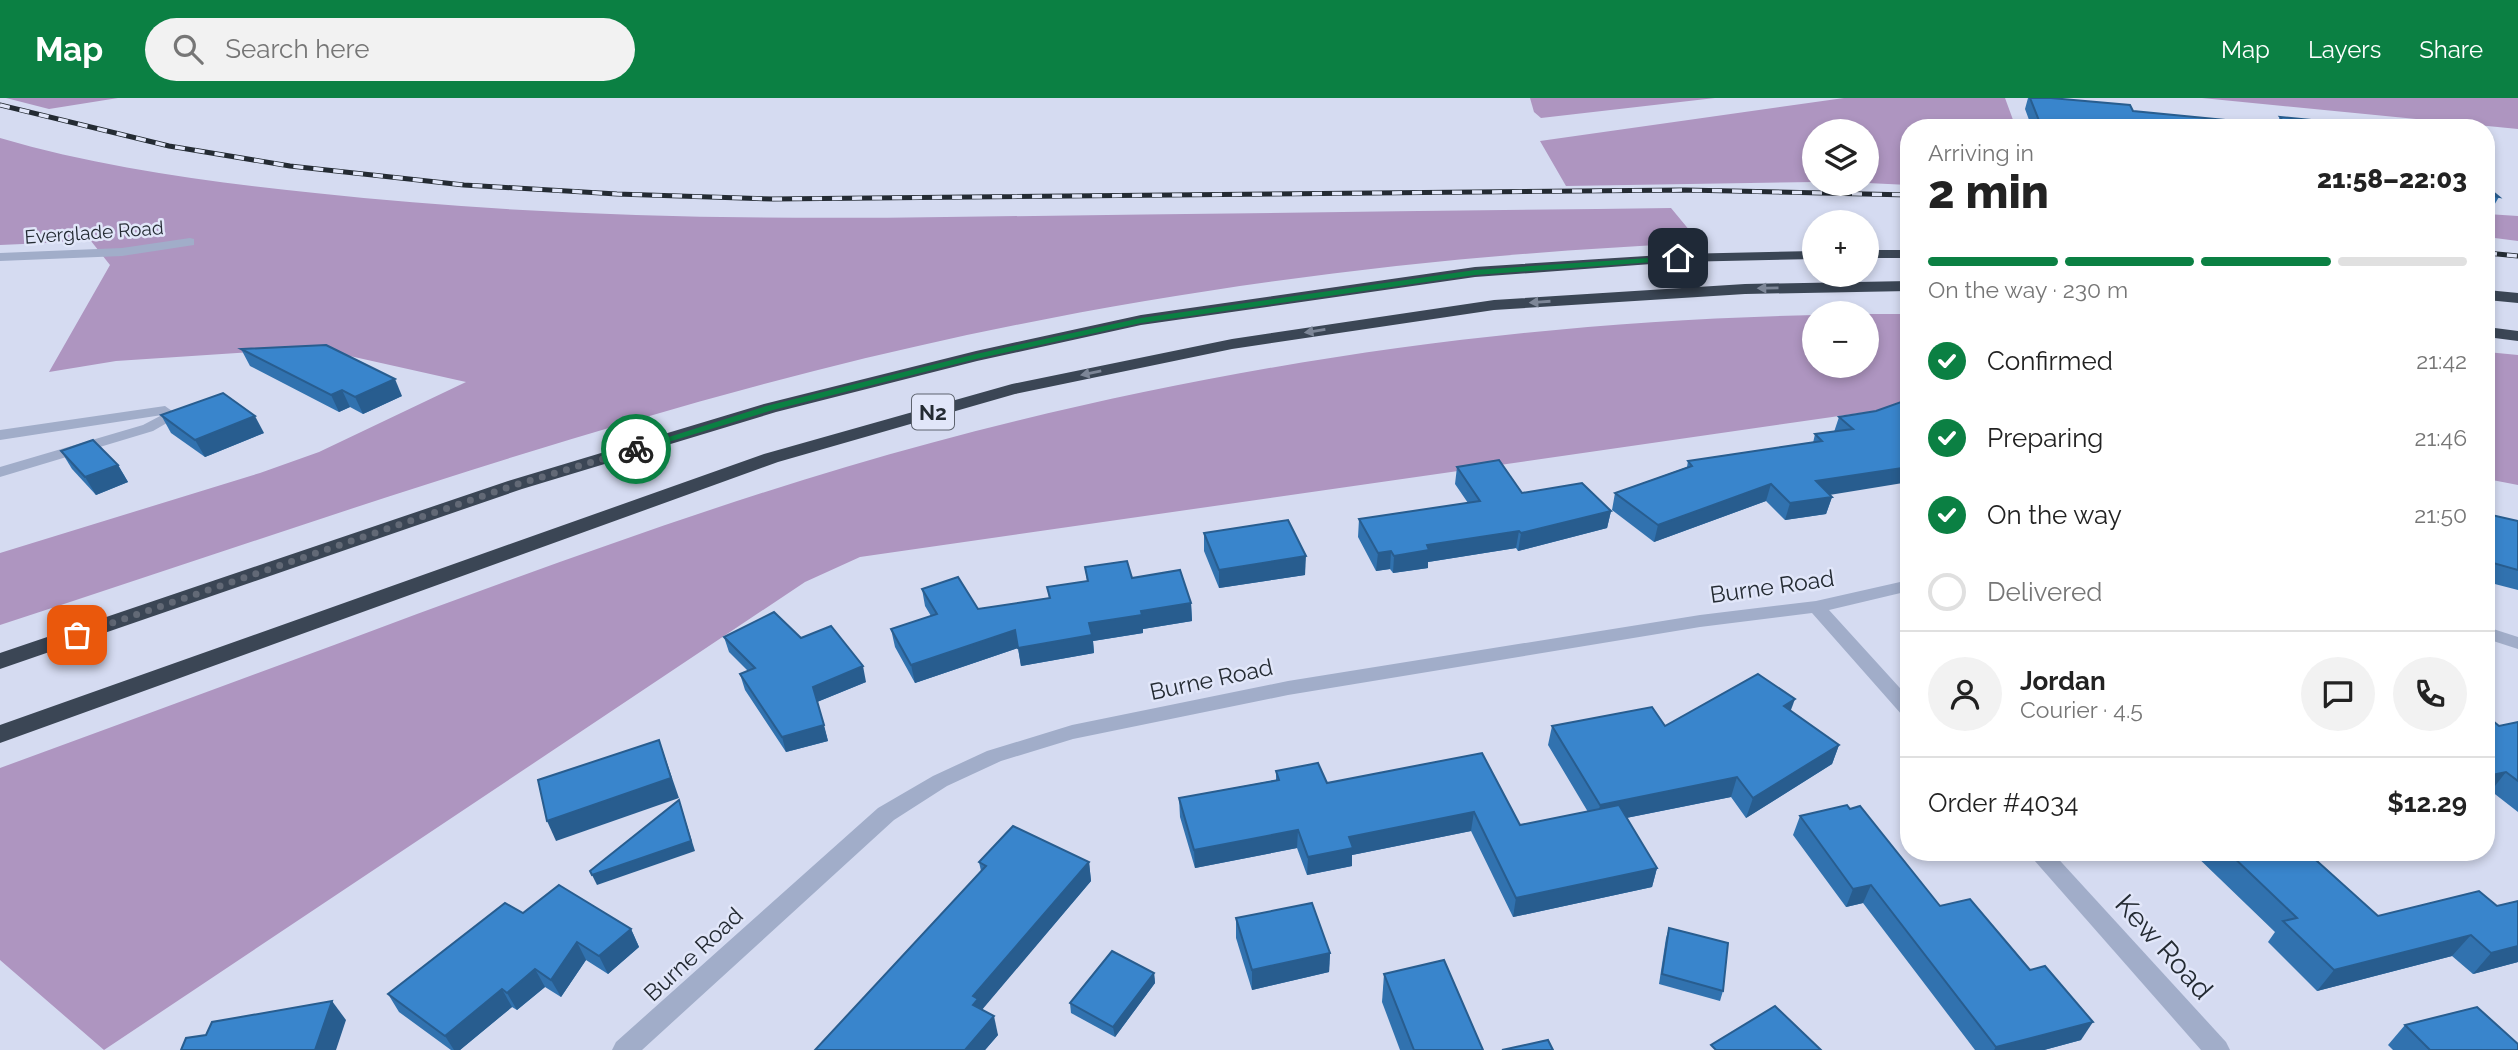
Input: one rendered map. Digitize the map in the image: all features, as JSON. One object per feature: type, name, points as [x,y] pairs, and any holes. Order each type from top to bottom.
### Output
[{"type":"highway","points":[[1879,254],[1900,254]]},
{"type":"highway","name":"N2","points":[[0,661],[515,485],[769,408],[976,356],[1153,318],[1475,272],[1678,258],[1802,255]]},
{"type":"highway","name":"N2","points":[[0,734],[771,458],[1012,389],[1232,344],[1494,305],[1745,289],[1900,286]]},
{"type":"highway","points":[[2495,296],[2518,298]]},
{"type":"highway","points":[[2495,333],[2518,336]]},
{"type":"street","name":"Everglade Road","points":[[0,257],[122,252],[190,242]]},
{"type":"street","points":[[0,435],[150,411],[165,410],[172,416],[148,428],[0,472]]},
{"type":"street","name":"Burne Road","points":[[625,1050],[886,814],[940,781],[994,756],[1072,732],[1288,688],[1686,623],[1816,607],[1900,588]]},
{"type":"street","points":[[1816,607],[1900,700]]},
{"type":"street","points":[[2495,636],[2518,643]]},
{"type":"street","name":"Kew Road","points":[[2046,861],[2217,1050]]},
{"type":"shaded area","points":[[6,98],[118,98],[49,109]]},
{"type":"shaded area","points":[[1530,98],[1715,98],[1541,118],[1534,112]]},
{"type":"shaded area","points":[[1844,98],[2005,98],[2013,119],[1900,119],[1900,185],[1879,184],[1879,119],[1802,119],[1802,182],[1566,186],[1540,141]]},
{"type":"shaded area","points":[[2202,98],[2518,98],[2518,129],[2495,127],[2495,119],[2416,119]]},
{"type":"shaded area","points":[[0,138],[77,158],[196,179],[473,207],[630,215],[788,218],[1671,208],[1700,243],[1476,258],[1254,284],[1143,301],[923,345],[711,398],[609,428],[405,491],[0,625],[0,553],[260,473],[319,452],[466,382],[314,348],[116,361],[49,372],[110,265],[91,241],[0,245]]},
{"type":"shaded area","points":[[2495,215],[2518,216],[2518,241],[2495,238]]},
{"type":"shaded area","points":[[1879,314],[1900,314],[1900,407],[860,557],[805,582],[104,1050],[0,960],[0,768],[630,537],[846,467],[965,434],[1084,405],[1326,359],[1447,342],[1692,320],[1802,316],[1802,378],[1879,378]]},
{"type":"shaded area","points":[[2495,353],[2518,355],[2518,485],[2495,481]]},
{"type":"building","points":[[2030,98],[2130,105],[2133,111],[2215,119],[2038,119]]},
{"type":"building","points":[[326,345],[395,379],[355,397],[342,390],[331,395],[241,349]]},
{"type":"building","points":[[223,393],[255,416],[195,440],[161,415]]},
{"type":"building","points":[[1900,402],[1900,468],[1816,481],[1832,497],[1790,503],[1771,484],[1658,525],[1615,493],[1692,466],[1688,461],[1822,441],[1815,434],[1853,429],[1839,417],[1876,411]]},
{"type":"building","points":[[93,440],[118,465],[85,477],[61,451]]},
{"type":"building","points":[[1499,460],[1522,493],[1582,483],[1611,511],[1521,533],[1519,531],[1427,545],[1429,550],[1394,556],[1391,551],[1378,553],[1359,519],[1480,501],[1457,467]]},
{"type":"building","points":[[2495,516],[2518,521],[2518,570],[2495,564]]},
{"type":"building","points":[[1288,520],[1306,556],[1219,570],[1204,533]]},
{"type":"building","points":[[1127,561],[1132,578],[1180,570],[1191,603],[1141,611],[1142,615],[1089,623],[1092,635],[1018,648],[1015,630],[911,665],[891,629],[937,614],[922,589],[958,577],[978,609],[1050,598],[1047,587],[1088,581],[1085,567]]},
{"type":"building","points":[[774,612],[801,638],[831,626],[863,666],[813,687],[824,725],[782,737],[740,674],[755,668],[724,637]]},
{"type":"building","points":[[1758,674],[1795,699],[1784,706],[1839,745],[1753,798],[1737,777],[1600,805],[1552,726],[1652,707],[1665,726]]},
{"type":"building","points":[[2518,722],[2518,781],[2506,772],[2495,774],[2495,723],[2499,726]]},
{"type":"building","points":[[659,740],[671,778],[547,821],[538,780]]},
{"type":"building","points":[[1482,753],[1520,825],[1619,805],[1657,868],[1516,898],[1474,812],[1349,837],[1353,848],[1308,857],[1298,830],[1194,850],[1179,798],[1279,780],[1276,771],[1318,763],[1327,783]]},
{"type":"building","points":[[679,800],[691,841],[592,875],[590,871]]},
{"type":"building","points":[[1847,805],[1850,809],[1860,806],[1900,856],[1900,861],[1904,861],[1940,906],[1970,899],[2030,970],[2045,966],[2093,1022],[1996,1047],[1871,885],[1853,889],[1800,816]]},
{"type":"building","points":[[1013,826],[1089,862],[973,996],[978,999],[973,1005],[994,1016],[965,1050],[815,1050],[986,866],[979,862]]},
{"type":"building","points":[[2237,861],[2317,861],[2378,916],[2479,891],[2497,906],[2518,901],[2518,946],[2491,953],[2471,935],[2334,970],[2283,921],[2297,918]]},
{"type":"building","points":[[559,885],[631,929],[599,956],[577,942],[551,980],[535,969],[507,993],[502,989],[445,1036],[388,994],[505,903],[523,913]]},
{"type":"building","points":[[1312,903],[1330,953],[1252,970],[1236,918]]},
{"type":"building","points":[[1669,928],[1728,943],[1723,991],[1662,974]]},
{"type":"building","points":[[1112,951],[1154,973],[1113,1027],[1070,1003]]},
{"type":"building","points":[[1444,960],[1483,1050],[1414,1050],[1384,974]]},
{"type":"building","points":[[332,1001],[315,1050],[181,1050],[186,1038],[206,1035],[212,1022]]},
{"type":"building","points":[[1775,1006],[1821,1050],[1716,1050],[1711,1045]]},
{"type":"building","points":[[2477,1007],[2518,1044],[2518,1050],[2430,1050],[2405,1025]]},
{"type":"building","points":[[1548,1040],[1553,1050],[1502,1050]]},
{"type":"railway","points":[[0,105],[169,146],[290,166],[464,185],[617,194],[773,199],[1685,190],[1900,195]]},
{"type":"railway","points":[[2495,254],[2518,256]]},
{"type":"way so far","points":[[77,635],[515,485],[636,449]]},
{"type":"route","points":[[636,449],[769,408],[976,356],[1141,320],[1475,272],[1678,258]]}]
